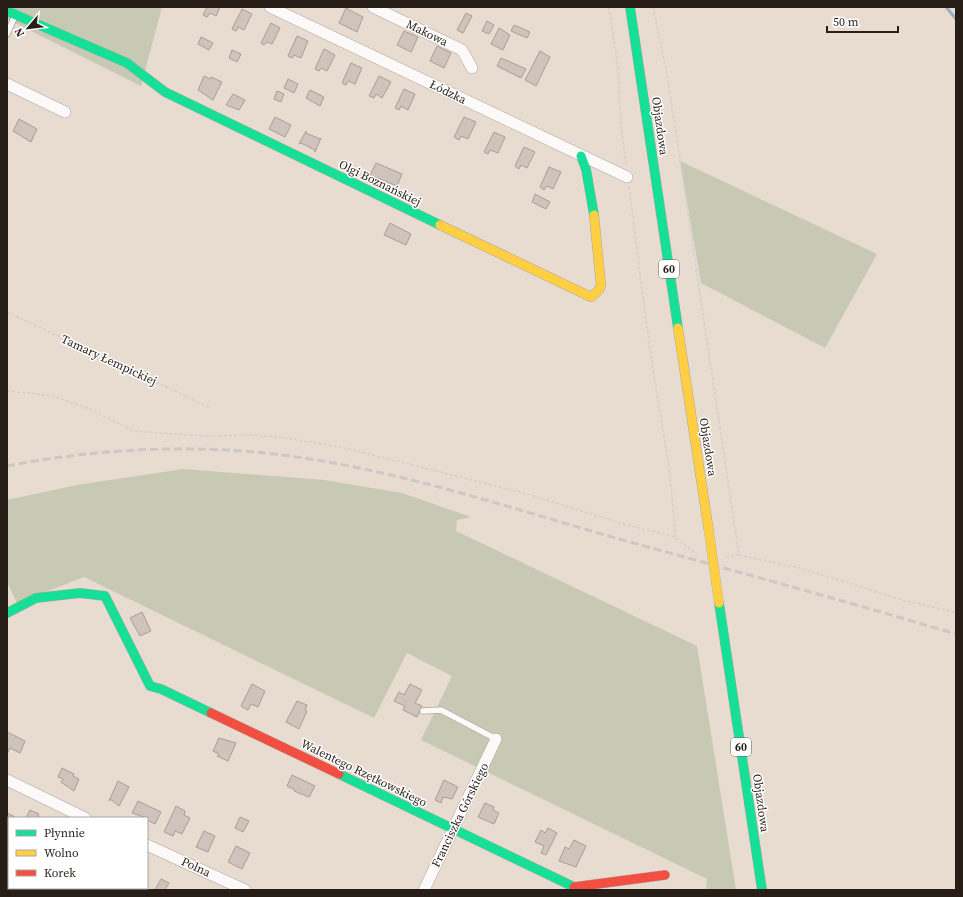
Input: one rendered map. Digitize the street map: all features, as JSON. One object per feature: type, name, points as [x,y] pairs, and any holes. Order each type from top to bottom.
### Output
[{"type":"street","name":"Łódzka","points":[[270,7],[627,177]]},
{"type":"street","name":"Makowa","points":[[373,7],[462,50],[472,68]]},
{"type":"street","name":"Objazdowa","points":[[630,7],[762,890]]},
{"type":"street","points":[[7,11],[16,15]]},
{"type":"street","name":"Olgi Boznańskiej","points":[[16,15],[116,58],[140,71],[165,92],[591,297],[599,290],[601,285],[601,274],[586,169],[581,156]]},
{"type":"street","points":[[7,84],[65,112]]},
{"type":"street","name":"Walentego Rzętkowskiego","points":[[7,613],[36,598],[80,593],[106,596],[150,686],[161,689],[575,887],[665,875]]},
{"type":"street","name":"Franciszka Górskiego","points":[[424,890],[454,830],[496,739]]},
{"type":"street","points":[[7,780],[83,817]]},
{"type":"street","name":"Polna","points":[[148,845],[245,890]]},
{"type":"lane","points":[[7,34],[16,15]]},
{"type":"lane","points":[[423,711],[441,710],[496,739]]},
{"type":"path","points":[[609,7],[618,68],[621,125],[627,177],[646,326],[674,507],[675,538]]},
{"type":"path","points":[[654,7],[668,80],[739,555]]},
{"type":"path","name":"Tamary Łempickiej","points":[[7,312],[210,408]]},
{"type":"path","points":[[8,391],[47,395],[73,403],[134,430],[203,436],[254,435],[286,438],[340,447],[527,494],[623,524],[675,538],[699,555]]},
{"type":"path","points":[[723,558],[739,555],[800,568],[906,600],[956,612]]},
{"type":"green space","points":[[7,7],[162,7],[141,86],[7,19]]},
{"type":"green space","points":[[680,161],[877,254],[825,348],[701,283]]},
{"type":"green space","points":[[183,469],[324,480],[402,493],[471,517],[457,520],[456,531],[697,646],[736,890],[706,890],[707,879],[421,740],[452,676],[407,653],[374,718],[84,577],[17,603],[7,582],[7,500],[77,485]]},
{"type":"building","points":[[207,7],[220,7],[216,16],[210,13],[207,17],[203,15]]},
{"type":"building","points":[[346,8],[363,17],[357,32],[339,23]]},
{"type":"building","points":[[242,9],[252,14],[244,30],[238,27],[236,31],[232,29]]},
{"type":"building","points":[[466,13],[472,16],[463,33],[457,30]]},
{"type":"building","points":[[487,21],[494,25],[489,34],[482,31]]},
{"type":"building","points":[[271,23],[280,28],[272,44],[267,42],[264,45],[261,43]]},
{"type":"building","points":[[514,25],[530,32],[527,38],[511,31]]},
{"type":"building","points":[[499,28],[510,35],[503,50],[491,44]]},
{"type":"building","points":[[404,31],[418,37],[411,52],[397,45]]},
{"type":"building","points":[[297,36],[308,41],[301,58],[294,55],[292,58],[288,56]]},
{"type":"building","points":[[201,37],[213,43],[209,50],[198,44]]},
{"type":"building","points":[[437,46],[451,53],[444,68],[430,61]]},
{"type":"building","points":[[324,49],[335,55],[327,71],[321,68],[319,71],[315,69]]},
{"type":"building","points":[[232,50],[241,54],[237,62],[229,58]]},
{"type":"building","points":[[540,51],[550,57],[536,86],[525,80]]},
{"type":"building","points":[[501,58],[526,69],[521,78],[497,66]]},
{"type":"building","points":[[351,63],[362,68],[355,84],[348,81],[346,85],[342,83]]},
{"type":"building","points":[[204,76],[210,79],[211,77],[222,82],[213,100],[198,90]]},
{"type":"building","points":[[379,76],[391,82],[382,98],[376,94],[374,98],[369,96]]},
{"type":"building","points":[[288,79],[298,84],[294,93],[284,88]]},
{"type":"building","points":[[404,89],[415,94],[408,110],[401,106],[399,110],[395,108]]},
{"type":"building","points":[[310,90],[324,97],[320,106],[306,98]]},
{"type":"building","points":[[277,91],[284,94],[281,102],[274,99]]},
{"type":"building","points":[[233,94],[245,100],[239,110],[226,105]]},
{"type":"building","points":[[275,117],[291,125],[285,137],[269,129]]},
{"type":"building","points":[[464,117],[476,122],[468,139],[461,136],[459,140],[454,137]]},
{"type":"building","points":[[19,119],[37,129],[31,142],[13,131]]},
{"type":"building","points":[[306,131],[306,133],[320,139],[321,138],[315,152],[315,150],[301,143],[299,144]]},
{"type":"building","points":[[494,132],[505,137],[498,153],[490,150],[488,154],[484,152]]},
{"type":"building","points":[[524,147],[535,152],[527,168],[521,165],[519,169],[515,166]]},
{"type":"building","points":[[376,163],[402,174],[397,186],[370,175]]},
{"type":"building","points":[[549,167],[561,172],[553,189],[547,186],[544,190],[540,187]]},
{"type":"building","points":[[535,194],[550,202],[546,209],[532,202]]},
{"type":"building","points":[[390,223],[411,234],[406,245],[384,235]]},
{"type":"building","points":[[142,612],[151,631],[140,636],[130,618]]},
{"type":"building","points":[[252,684],[265,691],[258,707],[251,704],[248,710],[241,706]]},
{"type":"building","points":[[410,684],[422,690],[415,703],[422,706],[417,717],[403,710],[405,706],[394,701],[399,692],[404,695]]},
{"type":"building","points":[[297,701],[307,705],[305,710],[307,711],[299,729],[286,722]]},
{"type":"building","points":[[7,732],[25,741],[20,753],[10,748],[7,754]]},
{"type":"building","points":[[219,738],[236,743],[228,761],[217,756],[219,754],[213,751]]},
{"type":"building","points":[[62,768],[74,774],[73,776],[79,779],[74,791],[61,782],[63,779],[58,777]]},
{"type":"building","points":[[292,775],[315,786],[309,797],[294,791],[295,790],[287,786]]},
{"type":"building","points":[[444,780],[458,787],[452,799],[443,797],[441,803],[435,800]]},
{"type":"building","points":[[118,781],[129,787],[119,806],[110,799],[109,801]]},
{"type":"building","points":[[138,801],[161,812],[155,824],[148,820],[148,817],[132,813]]},
{"type":"building","points":[[485,803],[494,807],[493,810],[499,813],[494,824],[478,817]]},
{"type":"building","points":[[176,806],[185,811],[184,815],[190,818],[182,834],[175,831],[173,836],[164,832]]},
{"type":"building","points":[[30,810],[39,814],[38,816],[40,817],[26,817]]},
{"type":"building","points":[[7,813],[15,817],[8,817],[8,829]]},
{"type":"building","points":[[240,817],[249,821],[243,832],[235,828]]},
{"type":"building","points":[[548,828],[557,833],[546,855],[541,853],[544,846],[535,842],[541,830],[545,833]]},
{"type":"building","points":[[204,831],[215,836],[208,852],[196,847]]},
{"type":"building","points":[[574,840],[586,846],[576,867],[559,861],[565,847],[569,849]]},
{"type":"building","points":[[236,846],[250,853],[242,869],[228,862]]},
{"type":"building","points":[[161,879],[169,883],[165,890],[155,890]]},
{"type":"waterway","points":[[946,7],[956,19]]},
{"type":"railway","points":[[7,466],[81,455],[156,449],[230,450],[304,458],[421,482],[956,634]]},
{"type":"traffic: fast","points":[[630,7],[678,328]]},
{"type":"traffic: fast","points":[[7,11],[127,63],[165,92],[440,225]]},
{"type":"traffic: fast","points":[[581,156],[586,169],[594,215]]},
{"type":"traffic: fast","points":[[7,613],[36,598],[80,593],[105,596],[150,686],[161,689],[211,713]]},
{"type":"traffic: fast","points":[[719,603],[762,890]]},
{"type":"traffic: fast","points":[[339,774],[574,887]]},
{"type":"traffic: slow","points":[[440,225],[591,297],[599,290],[601,285],[594,215]]},
{"type":"traffic: slow","points":[[678,328],[709,532]]},
{"type":"traffic: slow","points":[[709,532],[719,603]]},
{"type":"traffic: jam","points":[[211,713],[339,774]]},
{"type":"traffic: jam","points":[[574,887],[665,875]]}]
